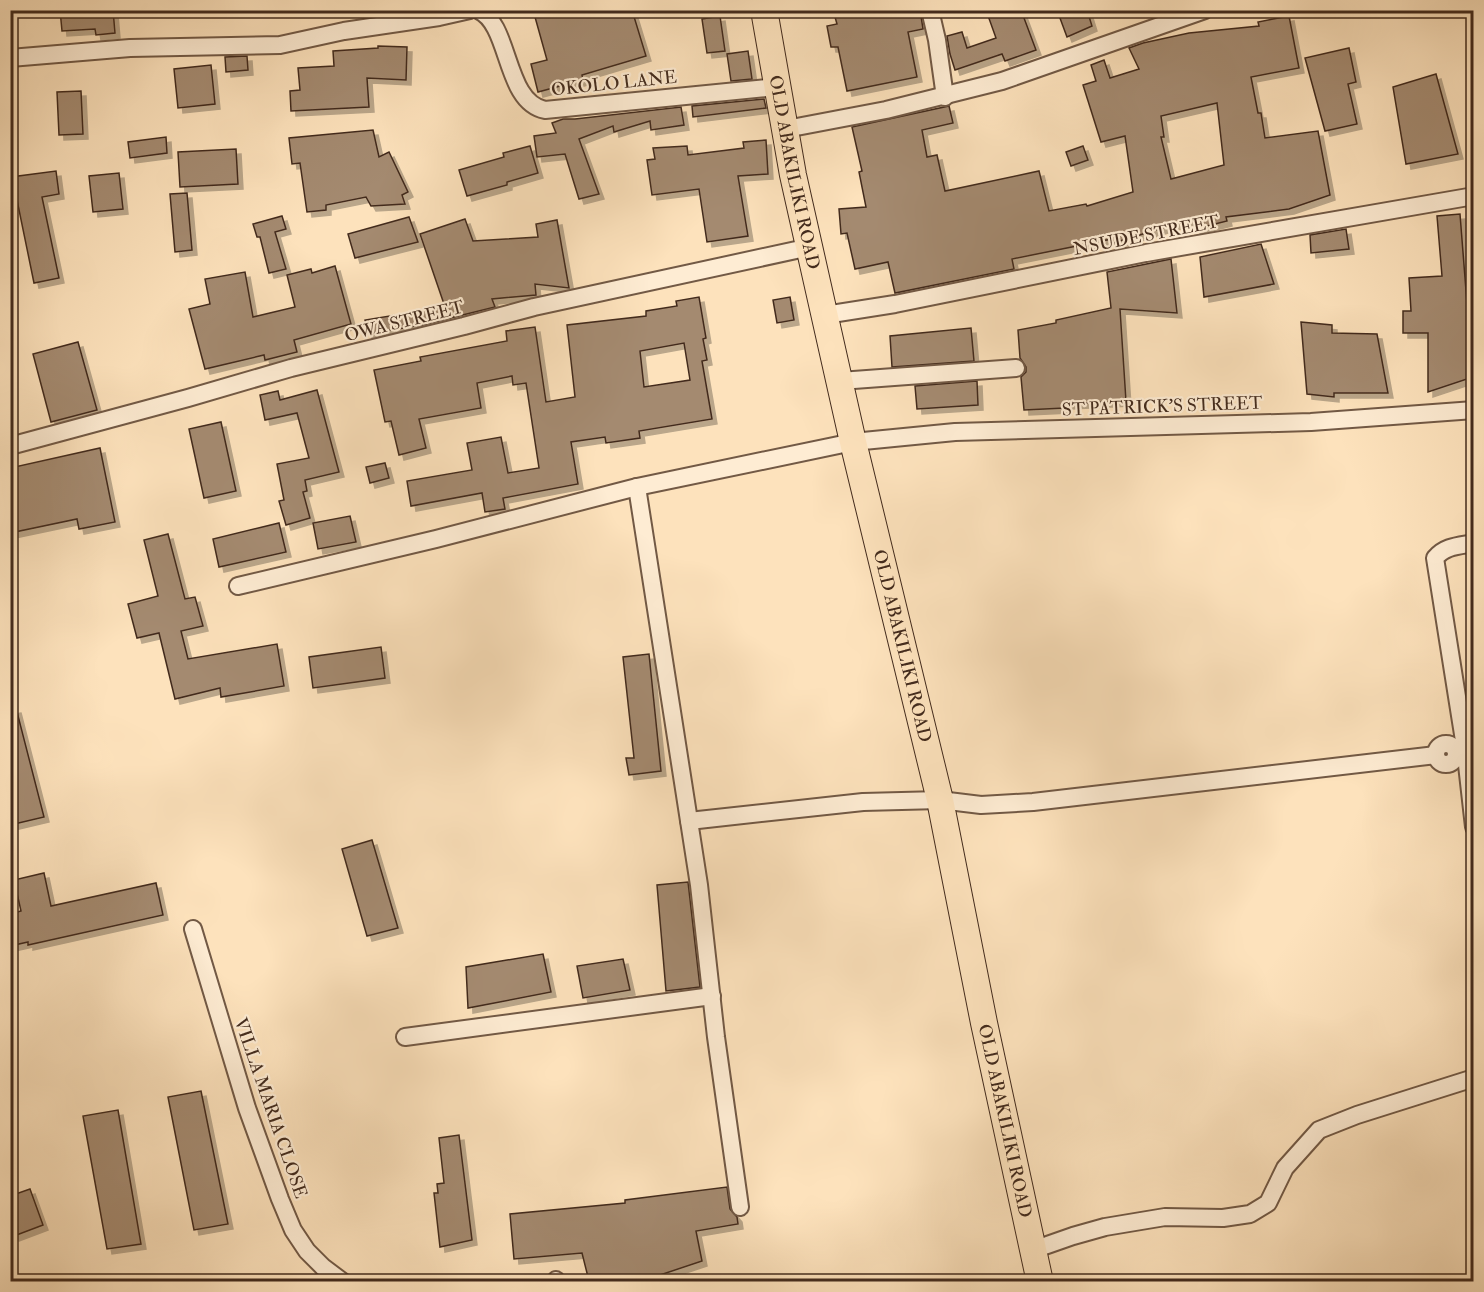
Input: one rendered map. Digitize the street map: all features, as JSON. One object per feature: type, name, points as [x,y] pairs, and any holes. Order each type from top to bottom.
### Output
[{"type":"main road","name":"OLD ABAKILIKI ROAD","points":[[764,10],[793,175],[853,442],[940,800],[984,1023],[1040,1281]]},
{"type":"street","points":[[10,58],[130,48],[279,45],[344,31],[439,17],[470,10]]},
{"type":"street","name":"OKOLO LANE","points":[[478,10],[489,18],[515,77],[530,105],[537,109],[776,87]]},
{"type":"street","points":[[930,10],[937,40],[945,97]]},
{"type":"street","points":[[786,129],[945,97],[1002,81],[1205,10]]},
{"type":"street","name":"NSUDE STREET","points":[[825,315],[896,304],[1146,253],[1473,196]]},
{"type":"street","name":"OWA STREET","points":[[10,446],[291,368],[534,307],[810,246]]},
{"type":"street","points":[[840,381],[1016,368]]},
{"type":"street","name":"ST PATRICK'S STREET","points":[[238,586],[436,539],[560,505],[853,442],[956,432],[1311,422],[1473,410]]},
{"type":"street","points":[[637,487],[689,821],[740,1207]]},
{"type":"street","points":[[1473,543],[1450,547],[1441,551],[1435,558],[1464,747],[1473,827]]},
{"type":"street","points":[[689,821],[863,802],[940,800],[981,805],[1033,802],[1436,755],[1442,763],[1452,762],[1456,754],[1464,747]]},
{"type":"street","name":"VILLA MARIA CLOSE","points":[[192,929],[247,1108],[293,1230],[323,1267],[343,1281]]},
{"type":"street","points":[[405,1038],[712,996]]},
{"type":"street","points":[[1033,1250],[1083,1233],[1166,1217],[1223,1218],[1250,1214],[1268,1203],[1285,1168],[1319,1130],[1356,1115],[1473,1078]]},
{"type":"building","points":[[60,10],[113,10],[115,33],[96,35],[95,29],[62,31]]},
{"type":"building","points":[[564,10],[565,14],[578,10],[632,10],[646,56],[582,75],[583,80],[538,92],[531,64],[547,60],[535,17]]},
{"type":"building","points":[[833,10],[920,10],[923,29],[908,32],[917,77],[847,91],[838,47],[831,47],[827,26],[837,24]]},
{"type":"building","points":[[986,10],[1021,10],[1036,50],[1005,61],[1002,54],[955,70],[947,36],[962,32],[967,48],[996,38]]},
{"type":"building","points":[[1057,10],[1087,10],[1092,26],[1067,37]]},
{"type":"building","points":[[720,16],[725,51],[707,53],[702,19]]},
{"type":"building","points":[[1289,16],[1299,68],[1251,77],[1265,138],[1318,131],[1330,195],[1289,209],[1226,217],[1227,221],[1195,229],[1193,219],[1113,243],[1112,239],[1012,259],[1014,269],[895,293],[888,262],[855,269],[847,233],[841,234],[839,209],[866,207],[859,172],[862,171],[852,127],[949,106],[953,123],[922,130],[927,157],[937,155],[945,191],[1039,171],[1049,211],[1086,204],[1087,206],[1133,192],[1125,136],[1101,142],[1083,85],[1096,81],[1091,65],[1104,60],[1110,78],[1139,69],[1129,48],[1189,33],[1259,26],[1258,22]],"holes":[[[1217,103],[1224,165],[1171,179],[1161,137],[1164,137],[1161,116]]]},
{"type":"building","points":[[378,46],[407,47],[406,80],[367,78],[369,107],[291,111],[290,91],[300,90],[298,68],[334,66],[333,51],[378,48]]},
{"type":"building","points":[[1349,48],[1356,82],[1348,84],[1357,124],[1325,131],[1305,58]]},
{"type":"building","points":[[748,51],[752,79],[731,81],[727,54]]},
{"type":"building","points":[[247,56],[248,70],[226,72],[225,57]]},
{"type":"building","points":[[211,65],[215,104],[178,108],[174,69]]},
{"type":"building","points":[[1436,74],[1458,154],[1406,164],[1393,87]]},
{"type":"building","points":[[81,91],[83,134],[59,135],[57,92]]},
{"type":"building","points":[[764,99],[766,108],[693,117],[692,106]]},
{"type":"building","points":[[681,107],[684,125],[651,130],[650,121],[614,132],[613,126],[579,139],[599,194],[579,199],[565,154],[537,157],[534,136],[556,133],[552,123],[563,119]]},
{"type":"building","points":[[373,130],[379,157],[389,152],[408,192],[402,195],[405,204],[371,206],[366,197],[326,205],[326,210],[307,212],[300,163],[292,164],[289,138]]},
{"type":"building","points":[[166,137],[167,153],[130,158],[128,142]]},
{"type":"building","points":[[766,140],[768,174],[738,176],[748,236],[707,242],[699,189],[652,195],[647,160],[655,159],[653,148],[687,146],[688,155],[744,148],[743,142]]},
{"type":"building","points":[[530,146],[538,173],[507,182],[507,185],[467,196],[459,170],[504,157],[503,153]]},
{"type":"building","points":[[1083,146],[1088,160],[1071,166],[1066,152]]},
{"type":"building","points":[[236,149],[238,184],[180,187],[178,152]]},
{"type":"building","points":[[56,171],[59,194],[42,197],[59,278],[34,283],[17,200],[14,200],[11,177]]},
{"type":"building","points":[[119,173],[123,209],[93,212],[89,176]]},
{"type":"building","points":[[187,193],[192,250],[175,252],[170,194]]},
{"type":"building","points":[[1460,214],[1468,316],[1473,315],[1473,377],[1428,392],[1428,333],[1403,333],[1403,311],[1411,311],[1409,278],[1442,276],[1437,216]]},
{"type":"building","points":[[282,216],[286,229],[275,232],[286,269],[269,273],[260,237],[257,237],[253,224]]},
{"type":"building","points":[[409,217],[418,242],[355,258],[348,234]]},
{"type":"building","points":[[465,219],[473,241],[538,237],[536,224],[557,220],[569,288],[535,284],[536,295],[492,299],[495,307],[422,325],[367,334],[365,320],[445,307],[420,234]]},
{"type":"building","points":[[1346,229],[1349,249],[1311,253],[1310,235]]},
{"type":"building","points":[[1261,244],[1274,284],[1204,297],[1200,257]]},
{"type":"building","points":[[1171,259],[1177,313],[1120,309],[1126,401],[1065,404],[1065,408],[1024,410],[1021,377],[1026,372],[1026,367],[1020,358],[1018,330],[1056,323],[1056,320],[1111,308],[1107,272]]},
{"type":"building","points":[[335,266],[351,324],[294,340],[297,352],[265,360],[264,355],[205,369],[189,309],[210,304],[205,279],[245,272],[253,317],[295,307],[287,275],[311,269],[312,273]]},
{"type":"building","points":[[699,297],[706,338],[703,339],[707,360],[702,361],[712,419],[639,431],[640,438],[606,443],[605,437],[571,442],[578,484],[503,498],[505,509],[485,512],[482,493],[411,506],[407,481],[472,470],[467,443],[501,437],[508,473],[539,468],[526,383],[513,385],[512,376],[477,383],[481,408],[419,419],[426,448],[399,455],[391,421],[385,422],[374,370],[421,361],[420,357],[507,341],[506,331],[535,327],[546,402],[575,397],[567,325],[646,316],[646,311],[677,306],[676,301]],"holes":[[[684,343],[690,380],[644,387],[640,351]]]},
{"type":"building","points":[[790,297],[794,320],[777,323],[773,300]]},
{"type":"building","points":[[1301,322],[1332,325],[1332,333],[1377,334],[1388,393],[1334,393],[1334,397],[1307,394]]},
{"type":"building","points":[[971,328],[974,361],[892,367],[890,336]]},
{"type":"building","points":[[78,342],[97,410],[51,422],[33,354]]},
{"type":"building","points":[[977,381],[978,405],[917,409],[915,386]]},
{"type":"building","points":[[317,390],[339,472],[305,480],[307,491],[303,492],[310,518],[286,525],[279,501],[284,500],[277,464],[309,458],[297,413],[265,420],[260,395],[278,391],[280,400]]},
{"type":"building","points":[[221,422],[236,491],[204,498],[189,429]]},
{"type":"building","points":[[100,448],[115,522],[79,529],[77,519],[10,533],[10,468]]},
{"type":"building","points":[[385,463],[389,478],[370,483],[366,467]]},
{"type":"building","points":[[350,516],[356,542],[318,549],[313,523]]},
{"type":"building","points":[[279,523],[286,552],[219,567],[213,539]]},
{"type":"building","points":[[168,534],[185,599],[195,597],[203,626],[181,631],[188,659],[277,644],[284,686],[221,697],[220,688],[175,699],[159,633],[137,638],[128,604],[158,596],[144,540]]},
{"type":"building","points":[[381,647],[385,678],[313,688],[309,657]]},
{"type":"building","points":[[649,654],[661,771],[629,775],[626,758],[634,758],[623,657]]},
{"type":"building","points":[[16,708],[44,817],[10,825],[10,709]]},
{"type":"building","points":[[372,840],[398,928],[367,936],[342,849]]},
{"type":"building","points":[[44,873],[51,906],[156,883],[163,915],[28,945],[28,942],[10,946],[10,914],[21,911],[14,880]]},
{"type":"building","points":[[688,882],[700,987],[666,991],[657,885]]},
{"type":"building","points":[[543,954],[551,992],[468,1008],[466,967]]},
{"type":"building","points":[[623,959],[630,990],[583,998],[577,966]]},
{"type":"building","points":[[201,1091],[228,1224],[194,1230],[168,1097]]},
{"type":"building","points":[[118,1110],[141,1244],[107,1249],[83,1116]]},
{"type":"building","points":[[459,1135],[472,1240],[440,1247],[434,1193],[438,1193],[437,1184],[444,1183],[439,1138]]},
{"type":"building","points":[[727,1187],[730,1209],[737,1217],[738,1224],[696,1231],[702,1261],[651,1278],[652,1281],[589,1281],[582,1253],[514,1259],[510,1214],[625,1203],[625,1200]]},
{"type":"building","points":[[30,1189],[43,1225],[14,1236],[10,1225],[10,1196]]}]
